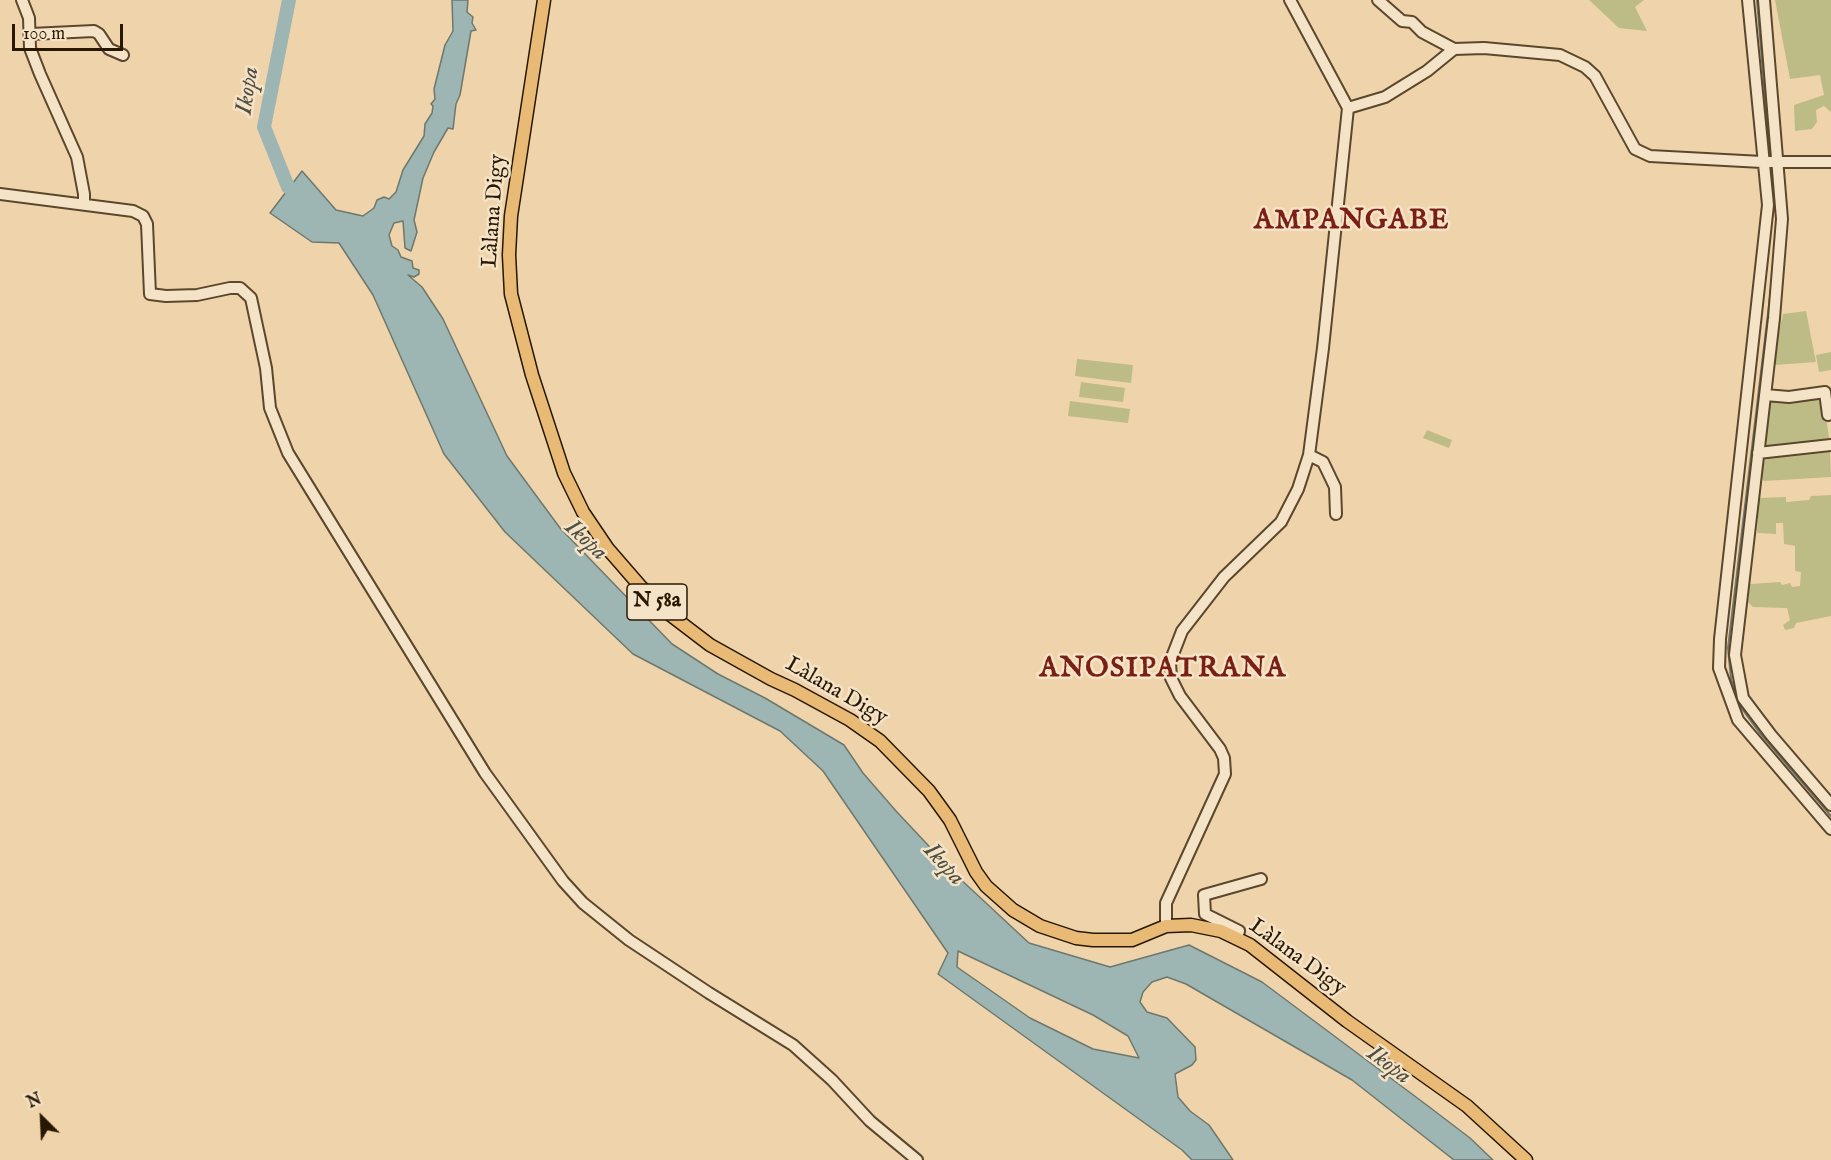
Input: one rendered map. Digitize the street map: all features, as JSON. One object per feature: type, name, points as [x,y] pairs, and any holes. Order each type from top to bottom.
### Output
[{"type":"main road","name":"Làlana Digy","points":[[544,0],[511,216],[509,255],[511,294],[532,375],[564,473],[583,512],[608,549],[641,587],[696,634],[737,661],[850,720],[880,741],[928,791],[950,820],[976,872],[986,886],[1013,910],[1040,926],[1076,938],[1132,940],[1166,926],[1191,925],[1221,931],[1237,938],[1250,945],[1347,1021],[1467,1106],[1526,1160]]},
{"type":"street","points":[[22,0],[29,18],[30,48],[77,157],[84,204]]},
{"type":"street","points":[[1166,926],[1166,903],[1225,774],[1224,758],[1220,749],[1180,696],[1172,678],[1170,662],[1182,631],[1224,577],[1281,522],[1298,489],[1309,455],[1323,348],[1348,108],[1290,0]]},
{"type":"street","points":[[1378,0],[1402,21],[1412,22],[1422,32],[1454,49],[1484,48],[1560,56],[1585,67],[1595,76],[1635,148],[1650,156],[1762,162],[1831,162]]},
{"type":"street","points":[[1748,0],[1768,205],[1721,628],[1719,668],[1738,720],[1831,828]]},
{"type":"street","points":[[1764,0],[1782,219],[1765,395],[1735,655],[1743,698],[1771,735],[1831,805]]},
{"type":"street","points":[[31,34],[94,31],[99,34],[109,49],[123,55]]},
{"type":"street","points":[[1348,108],[1385,97],[1426,71],[1454,49]]},
{"type":"street","points":[[0,194],[133,211],[143,216],[147,224],[150,294],[197,296],[230,288],[240,288],[251,298],[266,368],[270,408],[288,453],[485,772],[563,881],[583,903],[629,939],[792,1045],[832,1080],[870,1121],[917,1160]]},
{"type":"street","points":[[1765,395],[1789,397],[1825,392],[1828,415],[1831,414]]},
{"type":"street","points":[[1758,453],[1831,445]]},
{"type":"street","points":[[1309,455],[1323,462],[1335,487],[1336,514]]},
{"type":"street","points":[[1237,938],[1239,932],[1205,914],[1204,895],[1261,879]]},
{"type":"shaded area","points":[[1589,0],[1644,0],[1635,7],[1647,31],[1619,28]]},
{"type":"shaded area","points":[[1775,0],[1831,0],[1831,112],[1824,106],[1816,110],[1817,122],[1812,129],[1795,131],[1794,105],[1824,95],[1820,75],[1790,79]]},
{"type":"shaded area","points":[[1806,311],[1816,362],[1775,365],[1773,357],[1783,314]]},
{"type":"shaded area","points":[[1831,352],[1831,370],[1819,372],[1816,355]]},
{"type":"shaded area","points":[[1077,359],[1133,365],[1131,383],[1075,376]]},
{"type":"shaded area","points":[[1081,382],[1125,388],[1123,402],[1079,397]]},
{"type":"shaded area","points":[[1823,394],[1830,445],[1766,451],[1769,397]]},
{"type":"shaded area","points":[[1070,401],[1130,409],[1128,423],[1068,416]]},
{"type":"shaded area","points":[[1427,430],[1452,440],[1449,448],[1423,438]]},
{"type":"shaded area","points":[[1830,450],[1831,477],[1764,481],[1760,477],[1763,457]]},
{"type":"shaded area","points":[[1831,495],[1831,616],[1796,623],[1794,628],[1785,630],[1783,625],[1790,620],[1787,608],[1753,607],[1748,602],[1750,584],[1780,582],[1782,585],[1790,583],[1792,587],[1800,586],[1801,572],[1795,571],[1795,546],[1784,544],[1783,523],[1776,523],[1776,534],[1757,533],[1759,498],[1786,497],[1786,502],[1809,500],[1811,496]]},
{"type":"water","points":[[452,0],[468,0],[467,12],[473,17],[472,23],[476,30],[471,31],[453,129],[448,128],[423,178],[414,220],[417,232],[411,251],[405,248],[403,221],[394,223],[389,235],[392,246],[398,250],[401,257],[412,261],[413,268],[419,270],[419,274],[414,277],[408,275],[422,287],[443,319],[507,456],[560,528],[672,644],[718,674],[765,698],[844,745],[863,773],[896,811],[957,876],[1029,943],[1110,967],[1189,945],[1262,982],[1470,1138],[1493,1160],[1454,1160],[1352,1080],[1186,984],[1167,977],[1152,982],[1143,992],[1140,1002],[1147,1012],[1167,1018],[1195,1047],[1196,1060],[1192,1065],[1175,1074],[1178,1097],[1190,1111],[1209,1125],[1233,1160],[1192,1160],[1182,1150],[938,974],[948,953],[823,771],[780,731],[633,654],[505,532],[444,454],[373,295],[339,243],[312,242],[270,213],[302,171],[336,210],[363,216],[374,208],[377,200],[384,197],[389,199],[396,192],[403,170],[424,136],[425,124],[432,113],[431,104],[435,99],[434,89],[445,45],[453,31]],"holes":[[[958,951],[1093,1015],[1128,1036],[1139,1058],[1093,1049],[1030,1018],[957,967]]]},
{"type":"waterway","name":"Ikopa","points":[[289,0],[264,127],[288,187],[304,197]]},
{"type":"waterway","points":[[1757,0],[1770,158]]},
{"type":"waterway","points":[[1771,166],[1775,193]]},
{"type":"waterway","points":[[1772,280],[1728,648],[1731,679],[1740,706],[1759,732],[1831,816]]},
{"type":"district","name":"AMPANGABE","points":[[1352,222]]},
{"type":"district","name":"ANOSIPATRANA","points":[[1163,670]]}]
